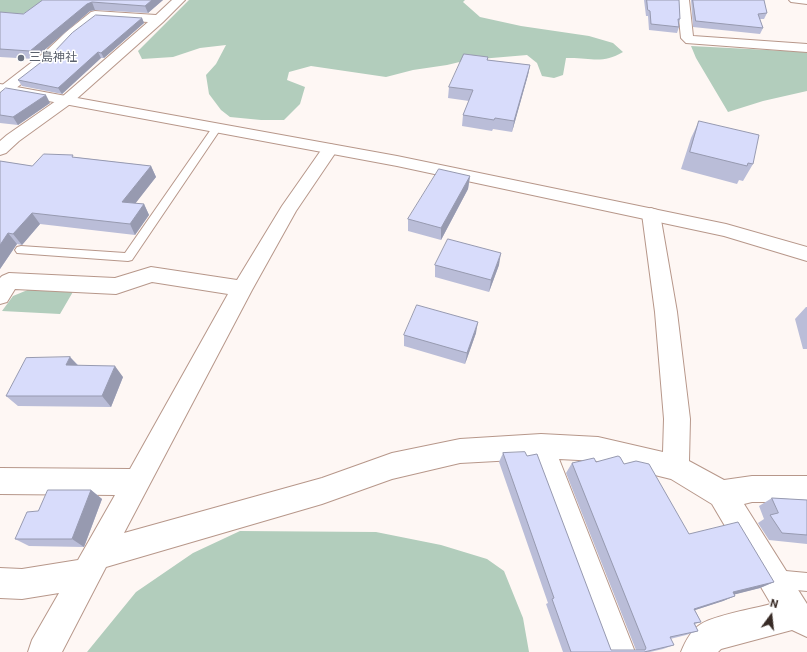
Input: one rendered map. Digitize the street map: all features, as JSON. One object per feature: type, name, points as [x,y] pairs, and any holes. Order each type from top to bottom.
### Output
[{"type":"street","points":[[0,150],[13,138],[68,99],[179,0]]},
{"type":"street","points":[[683,0],[687,38],[690,40],[807,48]]},
{"type":"street","points":[[795,0],[807,1]]},
{"type":"street","points":[[4,91],[50,55],[70,35],[107,5]]},
{"type":"street","points":[[95,15],[159,19]]},
{"type":"street","points":[[4,91],[68,99],[397,161],[726,230],[807,254]]},
{"type":"street","points":[[44,652],[242,289],[288,210],[330,149]]},
{"type":"street","points":[[651,214],[666,312],[677,420],[676,468]]},
{"type":"street","points":[[0,296],[9,281],[116,286],[151,274],[242,289]]},
{"type":"street","points":[[541,446],[619,652]]},
{"type":"street","points":[[0,584],[22,584],[92,565],[322,491],[392,466],[460,451],[541,446],[598,449],[676,468],[722,494],[774,579],[801,617],[711,636],[697,652]]},
{"type":"street","points":[[0,481],[136,482]]},
{"type":"street","points":[[722,494],[752,489],[807,490]]},
{"type":"lane","points":[[21,250],[128,257],[217,127]]},
{"type":"lane","points":[[774,579],[807,582]]},
{"type":"green space","points":[[0,0],[49,0],[37,21],[0,18]]},
{"type":"green space","points":[[189,0],[465,0],[463,2],[480,17],[521,26],[589,36],[613,43],[623,52],[608,58],[595,60],[566,58],[563,75],[554,78],[542,76],[537,63],[527,55],[468,60],[413,70],[386,77],[311,66],[289,72],[287,80],[305,87],[300,104],[284,120],[261,120],[230,117],[221,110],[209,94],[206,75],[216,64],[226,45],[200,48],[173,57],[142,59],[138,51]]},
{"type":"green space","points":[[691,46],[807,52],[807,91],[763,101],[728,112],[696,58]]},
{"type":"green space","points":[[30,289],[74,290],[60,314],[2,311],[13,296]]},
{"type":"green space","points":[[240,531],[376,532],[441,545],[487,559],[504,571],[523,618],[529,652],[87,652],[136,592],[193,553]]},
{"type":"building","points":[[43,0],[152,0],[145,6],[92,2],[87,4],[30,51],[0,49],[0,12],[23,14]]},
{"type":"building","points":[[647,0],[679,0],[679,27],[651,24]]},
{"type":"building","points":[[693,0],[764,0],[767,13],[758,14],[763,28],[696,21]]},
{"type":"building","points":[[96,15],[142,18],[101,53],[98,52],[58,88],[18,80],[53,53],[72,33]]},
{"type":"building","points":[[464,54],[488,57],[487,60],[530,65],[514,121],[495,118],[494,120],[463,115],[473,90],[449,87]]},
{"type":"building","points":[[6,88],[46,95],[13,117],[0,115],[0,93]]},
{"type":"building","points":[[699,121],[759,135],[753,164],[748,163],[747,166],[690,152]]},
{"type":"building","points":[[44,154],[73,155],[72,157],[151,166],[122,202],[144,204],[130,224],[32,213],[13,234],[8,233],[0,245],[0,161],[32,166]]},
{"type":"building","points":[[439,169],[470,176],[441,228],[408,219]]},
{"type":"building","points":[[448,239],[501,253],[491,280],[435,265]]},
{"type":"building","points":[[417,305],[478,322],[467,353],[404,335]]},
{"type":"building","points":[[70,357],[66,365],[115,366],[102,396],[6,396],[26,358]]},
{"type":"building","points":[[525,452],[527,456],[537,454],[611,650],[645,650],[646,648],[572,463],[594,458],[596,462],[618,456],[624,464],[636,461],[649,464],[689,534],[738,522],[774,582],[733,592],[735,596],[694,609],[701,622],[694,623],[698,631],[670,637],[674,645],[644,652],[571,652],[552,599],[554,598],[503,453]]},
{"type":"building","points":[[48,490],[91,490],[72,539],[15,539],[27,512],[38,511]]},
{"type":"building","points":[[772,498],[807,500],[807,535],[782,533],[770,515],[778,513]]},
{"type":"place","name":"三島神社","points":[[21,58]]}]
